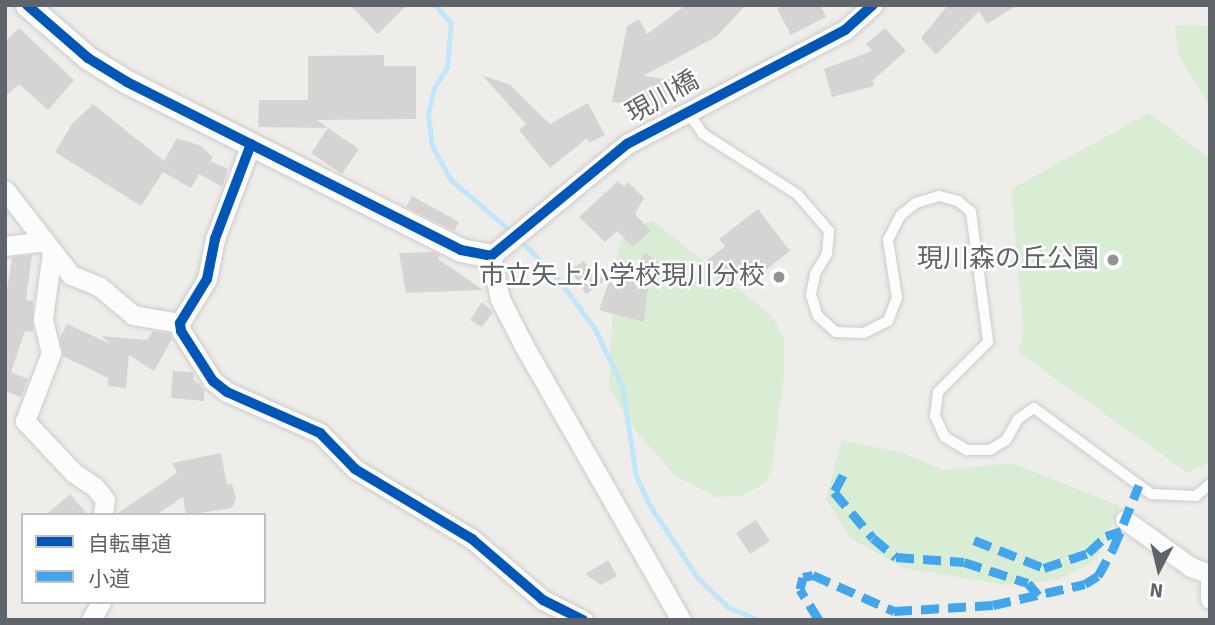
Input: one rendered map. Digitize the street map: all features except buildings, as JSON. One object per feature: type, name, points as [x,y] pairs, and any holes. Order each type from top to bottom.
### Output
[{"type":"street","points":[[27,5],[88,58],[127,82],[461,250],[497,251],[500,299],[681,620]]},
{"type":"street","name":"現川橋","points":[[497,251],[627,144],[845,30],[873,5]]},
{"type":"street","points":[[251,144],[215,239],[207,279],[180,323],[181,331],[213,381],[227,392],[320,433],[355,469],[472,539],[543,600],[583,620]]},
{"type":"street","points":[[5,190],[71,275],[100,287],[133,315],[180,323]]},
{"type":"street","points":[[5,246],[48,246]]},
{"type":"street","points":[[48,246],[43,319],[51,353],[25,421],[74,473],[95,487],[105,500],[103,513]]},
{"type":"street","points":[[1125,520],[1191,567],[1210,574],[1210,599]]},
{"type":"street","points":[[90,620],[101,604]]},
{"type":"lane","points":[[687,111],[704,134],[797,194],[829,231],[827,254],[815,274],[811,295],[818,316],[836,332],[864,333],[888,321],[897,298],[888,240],[901,215],[916,203],[939,196],[958,201],[971,212],[988,342],[938,392],[935,416],[945,437],[967,450],[990,450],[1006,440],[1018,419],[1034,408],[1151,494],[1196,496],[1210,484]]},
{"type":"green space","points":[[1175,25],[1210,26],[1210,108],[1179,55]]},
{"type":"green space","name":"現川森の丘公園","points":[[1149,113],[1210,159],[1210,462],[1188,473],[1018,352],[1023,330],[1011,189]]},
{"type":"green space","points":[[652,220],[771,315],[784,338],[784,375],[772,468],[765,483],[742,496],[716,497],[676,476],[639,435],[609,388],[615,263],[624,232]]},
{"type":"green space","points":[[842,440],[903,453],[943,470],[1012,463],[1120,506],[1096,560],[1057,580],[1006,585],[904,568],[851,539],[826,498]]},
{"type":"waterway","points":[[435,5],[451,23],[447,67],[434,88],[428,114],[432,146],[451,180],[513,233]]},
{"type":"waterway","points":[[520,240],[558,279],[595,329],[622,386],[636,476],[649,504],[697,577],[728,607],[759,620]]},
{"type":"marked path","points":[[843,475],[834,492],[873,538],[896,557],[964,562],[1028,583],[1038,595]]},
{"type":"marked path","points":[[819,620],[800,589],[803,577],[813,575],[894,611],[993,605],[1085,584],[1098,576],[1113,549],[1139,485]]},
{"type":"marked path","points":[[974,540],[1044,568],[1088,553],[1106,536],[1121,531]]},
{"type":"cycle path","points":[[27,5],[88,58],[127,82],[461,250],[491,256],[627,144],[845,30],[873,5]]},
{"type":"cycle path","points":[[251,144],[215,239],[207,279],[180,323],[181,331],[213,381],[227,392],[320,433],[355,469],[472,539],[543,600],[583,620]]},
{"type":"place","name":"現川森の丘公園","points":[[1113,260]]},
{"type":"place","name":"市立矢上小学校現川分校","points":[[779,277]]}]
